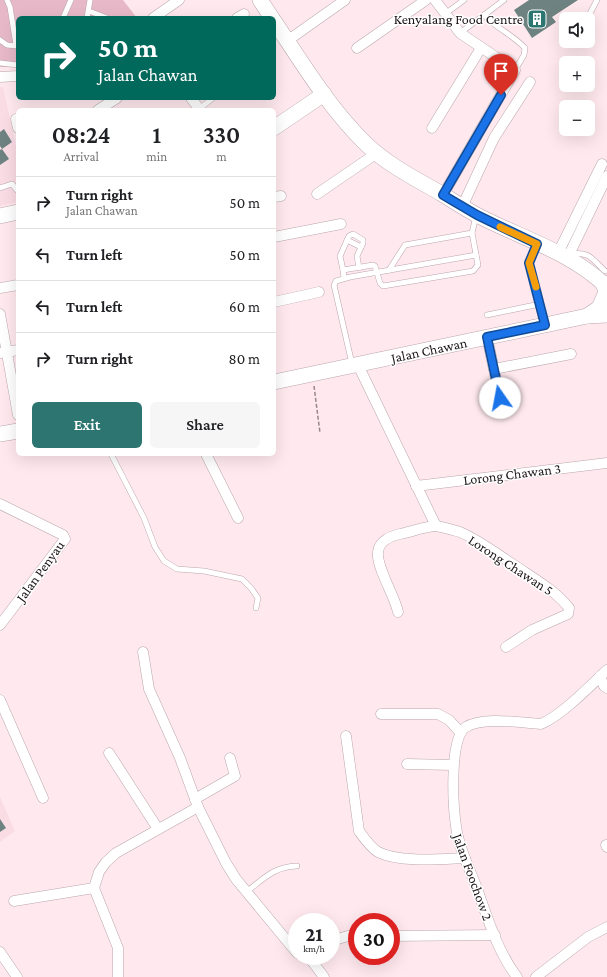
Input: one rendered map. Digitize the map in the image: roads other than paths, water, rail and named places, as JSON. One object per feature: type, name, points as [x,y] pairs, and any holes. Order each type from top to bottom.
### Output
[{"type":"street","points":[[156,16],[179,0]]},
{"type":"street","points":[[260,0],[271,16]]},
{"type":"street","points":[[287,41],[345,0]]},
{"type":"street","points":[[357,48],[426,0]]},
{"type":"street","points":[[435,0],[460,33],[515,70],[443,195]]},
{"type":"street","points":[[276,24],[336,112],[366,144],[389,163],[462,207],[537,244],[566,255],[605,280],[606,292],[599,308],[587,316]]},
{"type":"street","points":[[432,128],[481,48]]},
{"type":"street","points":[[0,77],[16,76]]},
{"type":"street","points":[[462,207],[494,138],[530,82]]},
{"type":"street","points":[[276,127],[324,94]]},
{"type":"street","points":[[101,108],[114,100]]},
{"type":"street","points":[[317,194],[377,153]]},
{"type":"street","points":[[566,255],[602,164]]},
{"type":"street","points":[[566,255],[607,176]]},
{"type":"street","points":[[0,216],[16,212]]},
{"type":"street","points":[[276,237],[341,224]]},
{"type":"street","points":[[0,288],[16,285]]},
{"type":"street","points":[[276,302],[319,292]]},
{"type":"street","points":[[0,314],[4,352],[16,406]]},
{"type":"street","name":"Jalan Chawan","points":[[276,382],[587,316],[607,315]]},
{"type":"street","points":[[487,337],[503,412]]},
{"type":"street","points":[[4,352],[16,350]]},
{"type":"street","points":[[494,369],[571,354]]},
{"type":"street","points":[[355,365],[436,526]]},
{"type":"street","points":[[0,434],[16,431]]},
{"type":"street","points":[[207,456],[238,518]]},
{"type":"street","name":"Lorong Chawan 3","points":[[416,486],[607,463]]},
{"type":"street","name":"Jalan Penyau","points":[[0,504],[63,535],[65,539],[0,625]]},
{"type":"street","name":"Lorong Chawan 5","points":[[398,612],[396,602],[381,569],[378,552],[381,544],[389,538],[397,535],[436,526],[460,532],[488,548],[562,599],[569,608],[568,614],[532,630],[506,647]]},
{"type":"street","points":[[142,652],[149,689],[180,758],[196,803],[226,863],[246,892],[288,942]]},
{"type":"street","points":[[604,673],[604,686],[607,688]]},
{"type":"street","points":[[381,714],[438,714],[464,729],[490,721],[541,724],[557,714],[604,673]]},
{"type":"street","points":[[0,700],[43,798]]},
{"type":"street","name":"Jalan Foochow 2","points":[[464,729],[453,765],[456,826],[465,858],[495,936],[504,958],[517,977]]},
{"type":"street","points":[[346,736],[359,831],[366,841],[377,851],[390,856],[426,859],[465,858]]},
{"type":"street","points":[[110,753],[158,829]]},
{"type":"street","points":[[118,977],[118,948],[94,888],[98,872],[116,853],[158,829],[235,776],[230,758]]},
{"type":"street","points":[[407,764],[453,765]]},
{"type":"street","points":[[14,901],[94,888]]},
{"type":"street","points":[[536,977],[588,937],[607,927]]},
{"type":"street","points":[[400,936],[495,936]]},
{"type":"street","points":[[0,952],[17,977]]},
{"type":"street","points":[[315,965],[324,977]]},
{"type":"lane","points":[[7,0],[10,7],[16,40]]},
{"type":"lane","points":[[65,16],[71,0]]},
{"type":"lane","points":[[88,16],[90,0]]},
{"type":"lane","points":[[445,14],[464,0]]},
{"type":"lane","points":[[460,33],[504,0]]},
{"type":"lane","points":[[591,12],[597,0]]},
{"type":"lane","points":[[89,12],[101,16]]},
{"type":"lane","points":[[484,15],[492,24],[519,42],[525,48],[524,54],[515,70]]},
{"type":"lane","points":[[0,40],[7,45],[16,45]]},
{"type":"lane","points":[[0,63],[16,64]]},
{"type":"lane","points":[[200,108],[210,100]]},
{"type":"lane","points":[[0,188],[12,184],[16,189]]},
{"type":"lane","points":[[343,270],[375,266],[380,284],[383,286],[477,269],[478,265],[472,233],[477,215]]},
{"type":"lane","points":[[389,270],[405,245],[472,233]]},
{"type":"lane","points":[[344,278],[340,256],[347,240],[361,247],[357,256],[359,268]]},
{"type":"lane","points":[[537,244],[529,263],[545,325]]},
{"type":"lane","points":[[355,365],[334,285],[336,281],[344,278],[476,255]]},
{"type":"lane","points":[[486,315],[540,304]]},
{"type":"lane","points":[[112,456],[144,518],[155,547],[164,561],[177,569],[204,571],[242,579],[258,598],[256,608]]},
{"type":"lane","points":[[246,892],[276,870],[284,867],[297,866]]},
{"type":"place","name":"Kenyalang Food Centre","points":[[537,19]]}]
